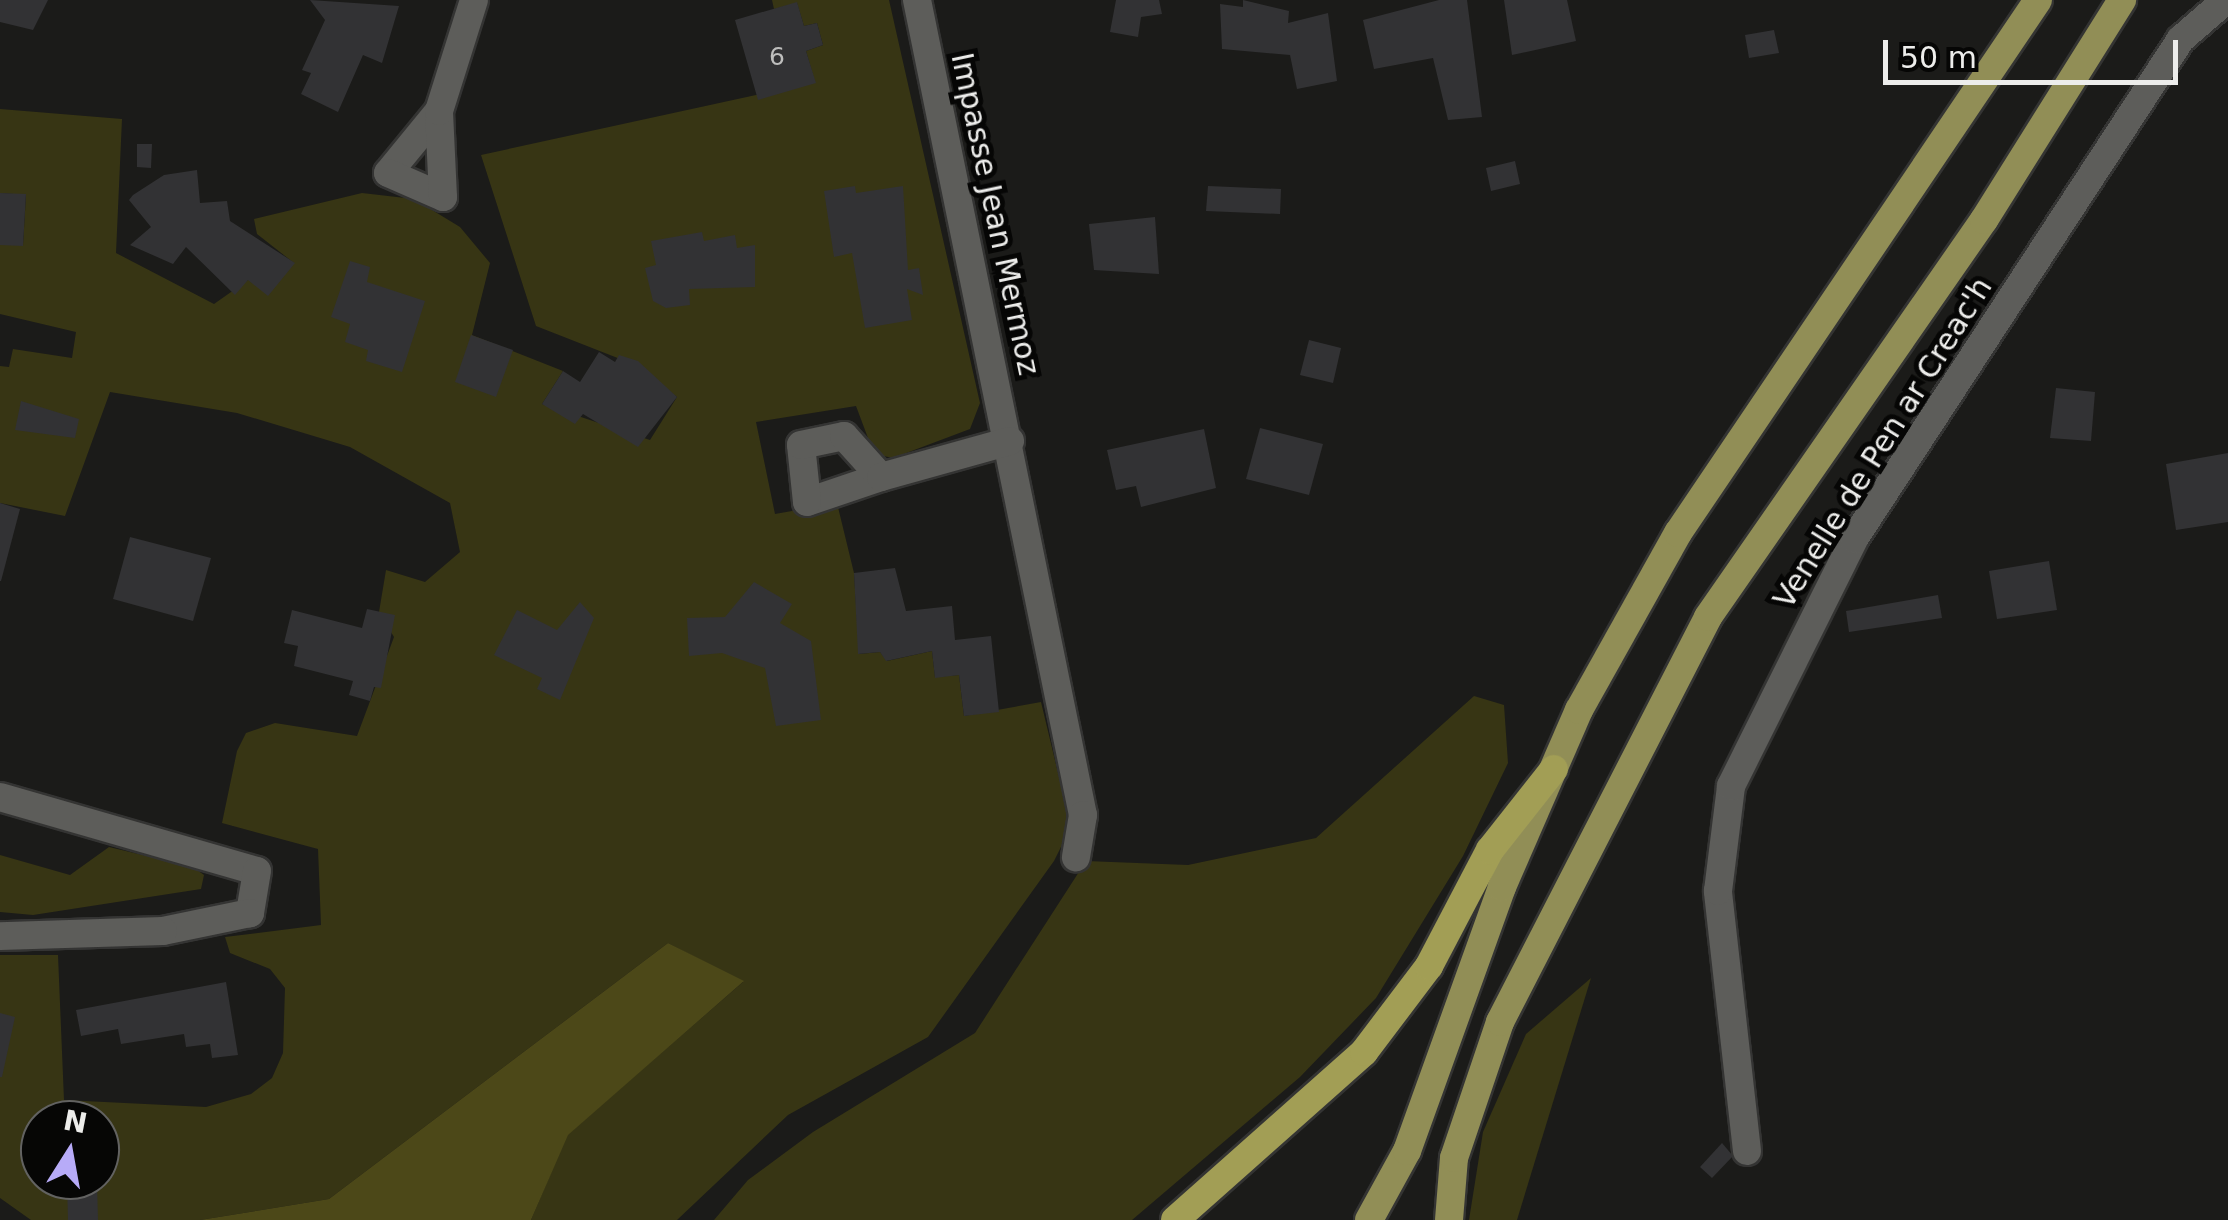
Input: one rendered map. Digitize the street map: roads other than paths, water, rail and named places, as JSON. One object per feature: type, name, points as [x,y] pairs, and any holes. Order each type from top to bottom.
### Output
[{"type":"highway","points":[[1175,1220],[1364,1052],[1429,966],[1490,850],[1554,768]]},
{"type":"main road","points":[[1370,1220],[1407,1151],[1554,768],[1678,533],[2038,0]]},
{"type":"main road","points":[[1448,1220],[1454,1158],[1500,1022],[1708,617],[1984,220],[2122,0]]},
{"type":"street","points":[[439,111],[474,0]]},
{"type":"street","name":"Impasse Jean Mermoz","points":[[916,0],[1010,441],[1083,816],[1076,858]]},
{"type":"street","name":"Venelle de Pen ar Creac'h","points":[[1748,1151],[1718,891],[1731,786],[1854,539],[2182,40],[2226,0]]},
{"type":"street","points":[[881,477],[1010,441]]},
{"type":"street","points":[[0,797],[258,871],[250,913],[164,931],[43,941],[0,936]]}]
